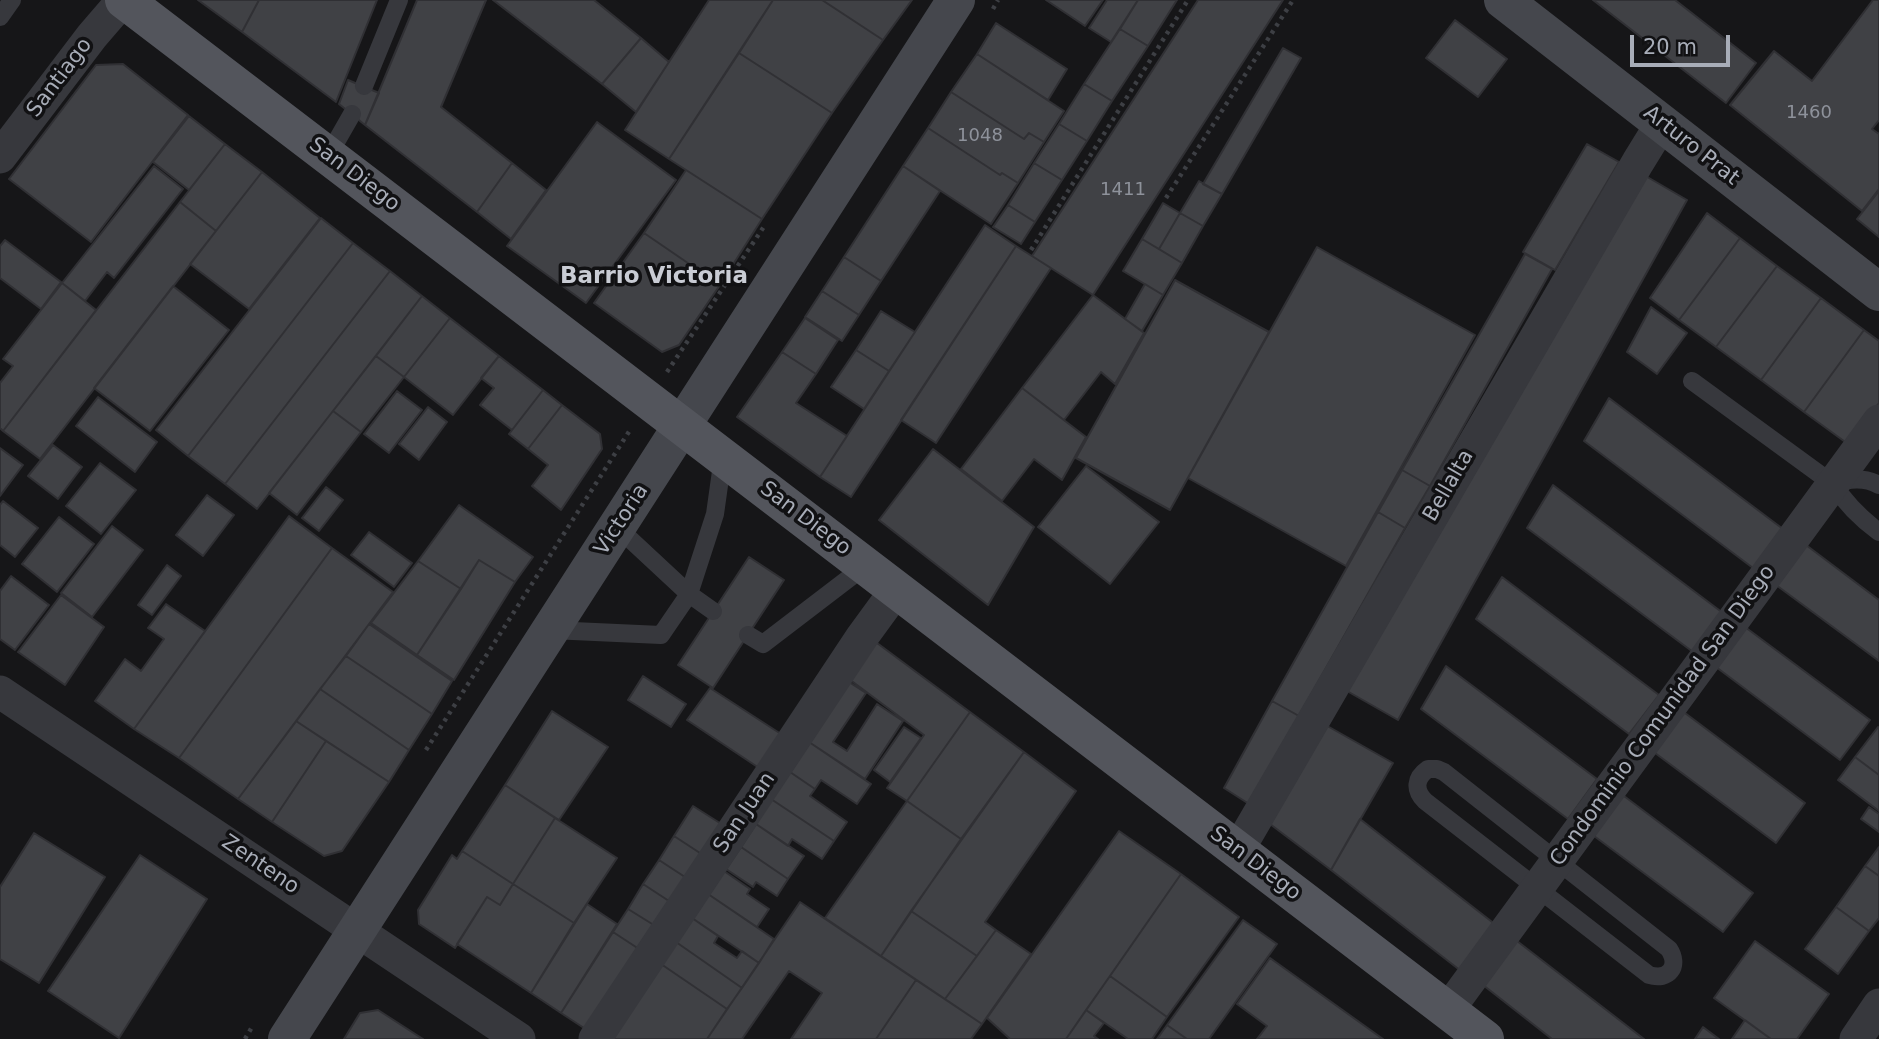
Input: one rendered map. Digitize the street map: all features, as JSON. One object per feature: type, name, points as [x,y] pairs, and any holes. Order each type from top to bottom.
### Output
[{"type":"main road","name":"San Diego","points":[[123,0],[1485,1039]]},
{"type":"street","name":"Santiago","points":[[0,157],[92,36],[123,0]]},
{"type":"street","name":"Victoria","points":[[288,1039],[956,0]]},
{"type":"street","name":"Arturo Prat","points":[[1503,0],[1879,292]]},
{"type":"street","name":"Bellalta","points":[[1238,850],[1662,123]]},
{"type":"street","name":"Condominio Comunidad San Diego","points":[[1448,1010],[1879,421]]},
{"type":"street","name":"San Juan","points":[[595,1039],[862,637],[897,589]]},
{"type":"street","name":"Zenteno","points":[[0,692],[519,1039]]},
{"type":"lane","points":[[0,17],[12,0]]},
{"type":"lane","points":[[364,86],[399,0]]},
{"type":"lane","points":[[328,156],[352,114]]},
{"type":"lane","points":[[1692,381],[1833,484],[1848,506],[1879,532]]},
{"type":"lane","points":[[551,629],[661,635],[689,594],[715,514],[723,457]]},
{"type":"lane","points":[[1833,484],[1859,479],[1879,485]]},
{"type":"lane","points":[[617,527],[689,594],[713,611]]},
{"type":"lane","points":[[756,640],[865,566]]},
{"type":"lane","points":[[1437,768],[1444,772],[1557,860],[1669,949],[1674,963],[1671,971],[1665,976],[1649,975],[1537,888],[1420,796],[1417,788],[1421,774],[1428,769],[1437,768]]},
{"type":"path","points":[[1031,250],[1188,0]]},
{"type":"path","points":[[1166,198],[1293,0]]},
{"type":"building","points":[[198,0],[259,0],[242,32]]},
{"type":"building","points":[[259,0],[377,0],[336,102],[242,32]]},
{"type":"building","points":[[417,0],[486,0],[441,107],[512,163],[477,212],[365,125]]},
{"type":"building","points":[[493,0],[594,0],[641,38],[602,84]]},
{"type":"building","points":[[709,0],[773,0],[669,159],[625,130]]},
{"type":"building","points":[[773,0],[822,0],[883,40],[832,113],[739,53]]},
{"type":"building","points":[[822,0],[912,0],[883,40]]},
{"type":"building","points":[[1046,0],[1103,0],[1085,26]]},
{"type":"building","points":[[1107,0],[1138,0],[1111,42],[1089,28]]},
{"type":"building","points":[[1138,0],[1177,0],[1148,46],[1120,29]]},
{"type":"building","points":[[1198,0],[1283,0],[1093,295],[1032,256]]},
{"type":"building","points":[[1593,0],[1675,0],[1756,63],[1726,103]]},
{"type":"building","points":[[1873,0],[1879,0],[1879,120],[1872,129],[1879,134],[1879,189],[1862,211],[1730,105],[1774,51],[1812,81]]},
{"type":"building","points":[[1455,20],[1507,59],[1478,97],[1426,58]]},
{"type":"building","points":[[996,23],[1067,69],[1048,100],[977,54]]},
{"type":"building","points":[[1120,29],[1148,46],[1112,101],[1084,84]]},
{"type":"building","points":[[641,38],[669,62],[636,112],[602,84]]},
{"type":"building","points":[[1283,48],[1301,58],[1222,194],[1203,184]]},
{"type":"building","points":[[739,53],[832,113],[762,219],[669,159]]},
{"type":"building","points":[[977,54],[1064,111],[1044,142],[1029,133],[1024,139],[951,92]]},
{"type":"building","points":[[123,64],[188,115],[91,242],[9,179],[96,65]]},
{"type":"building","points":[[348,80],[379,93],[365,125],[339,104]]},
{"type":"building","points":[[1084,84],[1112,101],[1087,141],[1059,124]]},
{"type":"building","points":[[951,92],[1024,139],[1029,133],[1044,142],[1018,183],[1002,173],[1000,175],[928,128]]},
{"type":"building","points":[[189,116],[225,144],[189,190],[153,162]]},
{"type":"building","points":[[597,122],[676,180],[586,303],[507,246]]},
{"type":"building","points":[[1059,124],[1087,141],[1062,180],[1034,163]]},
{"type":"building","points":[[928,128],[1000,175],[1002,173],[1018,183],[991,224],[903,166]]},
{"type":"building","points":[[225,144],[262,172],[216,231],[180,202]]},
{"type":"building","points":[[1587,144],[1619,162],[1555,270],[1523,252]]},
{"type":"building","points":[[512,163],[546,190],[511,239],[477,212]]},
{"type":"building","points":[[1034,163],[1062,180],[1035,222],[1008,205]]},
{"type":"building","points":[[154,166],[183,189],[114,278],[107,272],[85,301],[62,283]]},
{"type":"building","points":[[903,166],[940,191],[881,281],[844,257]]},
{"type":"building","points":[[686,170],[762,219],[720,285],[644,233]]},
{"type":"building","points":[[1637,171],[1687,200],[1398,720],[1347,691]]},
{"type":"building","points":[[262,172],[320,218],[249,309],[190,264]]},
{"type":"building","points":[[1199,181],[1222,194],[1203,226],[1180,213]]},
{"type":"building","points":[[1879,191],[1879,237],[1857,219]]},
{"type":"building","points":[[180,202],[216,231],[40,459],[3,431]]},
{"type":"building","points":[[1163,203],[1180,213],[1159,249],[1142,239]]},
{"type":"building","points":[[1008,205],[1035,222],[1021,244],[993,227]]},
{"type":"building","points":[[1180,213],[1203,226],[1182,263],[1159,249]]},
{"type":"building","points":[[1707,213],[1740,238],[1679,320],[1650,298]]},
{"type":"building","points":[[321,218],[353,243],[188,456],[156,430]]},
{"type":"building","points":[[985,225],[1016,246],[851,497],[820,477]]},
{"type":"building","points":[[644,233],[720,285],[679,345],[662,352],[594,303]]},
{"type":"building","points":[[1740,238],[1777,266],[1716,347],[1679,320]]},
{"type":"building","points":[[1142,239],[1182,263],[1163,295],[1123,271]]},
{"type":"building","points":[[5,240],[61,282],[41,309],[0,278],[0,246]]},
{"type":"building","points":[[353,243],[390,271],[225,484],[188,456]]},
{"type":"building","points":[[1016,246],[1051,268],[936,443],[901,420]]},
{"type":"building","points":[[1317,247],[1475,335],[1346,566],[1188,478]]},
{"type":"building","points":[[1525,254],[1552,269],[1430,486],[1402,470]]},
{"type":"building","points":[[844,257],[881,281],[859,315],[822,291]]},
{"type":"building","points":[[1777,266],[1821,298],[1761,380],[1716,347]]},
{"type":"building","points":[[390,271],[422,296],[257,509],[225,484]]},
{"type":"building","points":[[1175,280],[1269,332],[1170,510],[1076,458]]},
{"type":"building","points":[[62,283],[96,310],[3,431],[0,428],[0,383],[13,366],[3,359]]},
{"type":"building","points":[[1145,284],[1163,295],[1142,331],[1125,319]]},
{"type":"building","points":[[173,286],[229,330],[150,431],[94,388]]},
{"type":"building","points":[[822,291],[859,315],[842,341],[805,317]]},
{"type":"building","points":[[1093,295],[1144,333],[1115,384],[1101,372],[1064,420],[1022,388]]},
{"type":"building","points":[[422,296],[450,318],[404,377],[376,356]]},
{"type":"building","points":[[1821,298],[1864,330],[1804,412],[1761,380]]},
{"type":"building","points":[[1651,307],[1687,333],[1657,374],[1627,352]]},
{"type":"building","points":[[881,311],[915,332],[889,371],[856,350]]},
{"type":"building","points":[[450,318],[499,356],[453,415],[404,377]]},
{"type":"building","points":[[805,318],[838,340],[816,374],[782,352]]},
{"type":"building","points":[[1864,330],[1879,341],[1879,403],[1848,444],[1804,412]]},
{"type":"building","points":[[856,350],[889,371],[864,409],[831,387]]},
{"type":"building","points":[[782,352],[816,374],[796,403],[847,436],[820,477],[737,417]]},
{"type":"building","points":[[376,356],[404,377],[361,432],[333,411]]},
{"type":"building","points":[[499,356],[543,390],[512,430],[480,405],[494,388],[481,378]]},
{"type":"building","points":[[1022,388],[1086,437],[1062,480],[1034,459],[1002,501],[961,469]]},
{"type":"building","points":[[543,390],[562,405],[528,449],[509,434]]},
{"type":"building","points":[[397,391],[422,410],[389,453],[364,434]]},
{"type":"building","points":[[98,397],[157,442],[135,472],[76,426]]},
{"type":"building","points":[[1609,398],[1783,529],[1753,568],[1584,441]]},
{"type":"building","points":[[562,405],[600,434],[602,449],[561,510],[532,486],[548,465],[528,449]]},
{"type":"building","points":[[428,407],[447,422],[419,460],[399,444]]},
{"type":"building","points":[[333,411],[361,432],[297,515],[269,493]]},
{"type":"building","points":[[53,445],[82,467],[58,499],[28,476]]},
{"type":"building","points":[[0,448],[23,465],[0,496]]},
{"type":"building","points":[[933,449],[1034,527],[988,605],[879,520]]},
{"type":"building","points":[[100,463],[136,490],[101,534],[66,506]]},
{"type":"building","points":[[1086,466],[1159,522],[1110,584],[1038,527]]},
{"type":"building","points":[[1402,470],[1430,486],[1405,528],[1378,512]]},
{"type":"building","points":[[1553,485],[1723,613],[1693,652],[1527,528]]},
{"type":"building","points":[[326,487],[343,500],[319,531],[302,518]]},
{"type":"building","points":[[207,495],[234,515],[203,556],[176,535]]},
{"type":"building","points":[[3,501],[38,528],[15,557],[0,545],[0,505]]},
{"type":"building","points":[[459,505],[533,557],[515,582],[479,560],[461,589],[418,561]]},
{"type":"building","points":[[1378,512],[1405,528],[1299,716],[1272,701]]},
{"type":"building","points":[[289,516],[332,548],[179,758],[134,729]]},
{"type":"building","points":[[59,517],[94,544],[57,592],[22,564]]},
{"type":"building","points":[[112,526],[143,550],[92,617],[61,593]]},
{"type":"building","points":[[369,532],[412,563],[394,587],[351,555]]},
{"type":"building","points":[[1806,545],[1879,600],[1879,661],[1776,585]]},
{"type":"building","points":[[332,548],[393,592],[238,799],[179,758]]},
{"type":"building","points":[[749,557],[784,580],[713,688],[678,665]]},
{"type":"building","points":[[479,560],[515,582],[454,680],[417,655]]},
{"type":"building","points":[[418,561],[461,589],[417,655],[371,623]]},
{"type":"building","points":[[167,565],[181,576],[152,615],[138,605]]},
{"type":"building","points":[[11,576],[49,605],[15,650],[0,639],[0,591]]},
{"type":"building","points":[[1502,577],[1659,695],[1629,734],[1476,619]]},
{"type":"building","points":[[61,595],[104,627],[65,685],[18,652]]},
{"type":"building","points":[[166,604],[205,631],[134,729],[95,701],[125,659],[141,671],[164,639],[148,628]]},
{"type":"building","points":[[369,624],[452,681],[432,714],[346,656]]},
{"type":"building","points":[[1745,627],[1870,720],[1840,760],[1716,667]]},
{"type":"building","points":[[873,640],[970,712],[907,801],[887,788],[924,735],[849,679]]},
{"type":"building","points":[[346,656],[432,714],[409,750],[320,689]]},
{"type":"building","points":[[1446,666],[1597,779],[1568,819],[1421,709]]},
{"type":"building","points":[[643,676],[686,704],[671,727],[628,700]]},
{"type":"building","points":[[849,682],[866,693],[833,742],[847,751],[877,704],[903,721],[865,779],[809,742]]},
{"type":"building","points":[[710,688],[781,734],[759,768],[687,720]]},
{"type":"building","points":[[320,689],[409,750],[389,782],[296,721]]},
{"type":"building","points":[[1272,701],[1299,716],[1249,804],[1224,788]]},
{"type":"building","points":[[1681,710],[1805,803],[1776,843],[1651,750]]},
{"type":"building","points":[[552,711],[608,747],[559,820],[505,785]]},
{"type":"building","points":[[970,712],[1024,752],[961,839],[907,801]]},
{"type":"building","points":[[296,721],[326,741],[272,822],[238,799]]},
{"type":"building","points":[[1322,723],[1393,763],[1331,870],[1266,821]]},
{"type":"building","points":[[904,727],[921,738],[890,782],[874,770]]},
{"type":"building","points":[[1879,728],[1879,775],[1855,757]]},
{"type":"building","points":[[326,741],[389,782],[342,851],[324,856],[272,822]]},
{"type":"building","points":[[809,742],[871,784],[857,804],[821,780],[815,789],[790,772]]},
{"type":"building","points":[[1024,752],[1076,791],[985,922],[996,930],[977,956],[911,911]]},
{"type":"building","points":[[1855,757],[1879,775],[1879,811],[1838,780]]},
{"type":"building","points":[[790,772],[815,789],[810,796],[847,822],[834,841],[771,799]]},
{"type":"building","points":[[505,785],[555,818],[513,884],[462,851]]},
{"type":"building","points":[[1620,793],[1753,893],[1723,932],[1590,833]]},
{"type":"building","points":[[771,799],[834,841],[822,859],[792,839],[788,846],[756,824]]},
{"type":"building","points":[[907,801],[961,839],[881,956],[825,918]]},
{"type":"building","points":[[693,806],[723,825],[703,855],[674,836]]},
{"type":"building","points":[[1869,807],[1879,814],[1879,832],[1861,819]]},
{"type":"building","points":[[555,818],[617,858],[574,923],[513,884]]},
{"type":"building","points":[[1360,819],[1496,925],[1461,971],[1331,870]]},
{"type":"building","points":[[756,824],[804,856],[788,879],[741,847]]},
{"type":"building","points":[[1119,831],[1181,874],[1066,1039],[1010,1039],[987,1018]]},
{"type":"building","points":[[34,833],[105,877],[39,983],[0,959],[0,887]]},
{"type":"building","points":[[674,836],[703,855],[688,879],[659,860]]},
{"type":"building","points":[[741,847],[788,879],[777,896],[756,882],[753,887],[726,869]]},
{"type":"building","points":[[1879,847],[1879,876],[1865,866]]},
{"type":"building","points":[[462,851],[513,884],[500,905],[487,897],[455,948],[419,924],[418,910],[452,855],[457,859]]},
{"type":"building","points":[[140,855],[207,899],[119,1038],[48,991]]},
{"type":"building","points":[[659,860],[688,879],[672,903],[643,884]]},
{"type":"building","points":[[1865,866],[1879,876],[1879,918],[1869,931],[1836,907]]},
{"type":"building","points":[[724,871],[750,889],[747,894],[769,909],[757,927],[708,894]]},
{"type":"building","points":[[1181,874],[1239,917],[1167,1017],[1110,976]]},
{"type":"building","points":[[513,884],[574,923],[531,993],[457,944],[487,897],[500,905]]},
{"type":"building","points":[[643,884],[672,903],[657,927],[628,909]]},
{"type":"building","points":[[708,894],[774,939],[759,963],[692,918]]},
{"type":"building","points":[[800,902],[916,980],[876,1039],[791,1039],[822,993],[789,971],[742,1039],[707,1039]]},
{"type":"building","points":[[587,904],[617,924],[561,1013],[531,993]]},
{"type":"building","points":[[1836,907],[1869,931],[1838,974],[1805,949]]},
{"type":"building","points":[[628,909],[657,927],[642,951],[613,932]]},
{"type":"building","points":[[911,911],[977,956],[945,999],[881,956]]},
{"type":"building","points":[[692,918],[718,936],[714,943],[737,958],[742,951],[759,963],[742,988],[676,942]]},
{"type":"building","points":[[1243,920],[1277,944],[1209,1039],[1187,1039],[1167,1025]]},
{"type":"building","points":[[996,930],[1031,954],[982,1024],[945,999]]},
{"type":"building","points":[[613,932],[642,951],[590,1032],[561,1013]]},
{"type":"building","points":[[1517,941],[1644,1039],[1552,1039],[1483,985]]},
{"type":"building","points":[[1755,941],[1829,994],[1797,1039],[1771,1039],[1714,998]]},
{"type":"building","points":[[676,942],[742,988],[727,1009],[661,964]]},
{"type":"building","points":[[1270,958],[1383,1039],[1257,1039],[1267,1026],[1237,1004]]},
{"type":"building","points":[[661,964],[727,1009],[707,1039],[611,1039]]},
{"type":"building","points":[[1110,976],[1167,1017],[1152,1039],[1128,1039],[1086,1010]]},
{"type":"building","points":[[916,980],[982,1024],[971,1039],[876,1039]]},
{"type":"building","points":[[378,1010],[423,1039],[344,1039],[360,1013]]},
{"type":"building","points":[[1086,1010],[1104,1023],[1094,1036],[1098,1039],[1066,1039]]},
{"type":"building","points":[[1745,1020],[1771,1039],[1732,1039]]},
{"type":"building","points":[[1167,1025],[1187,1039],[1157,1039]]},
{"type":"building","points":[[1703,1027],[1719,1039],[1695,1039]]},
{"type":"district","name":"Barrio Victoria","points":[[654,277]]}]
